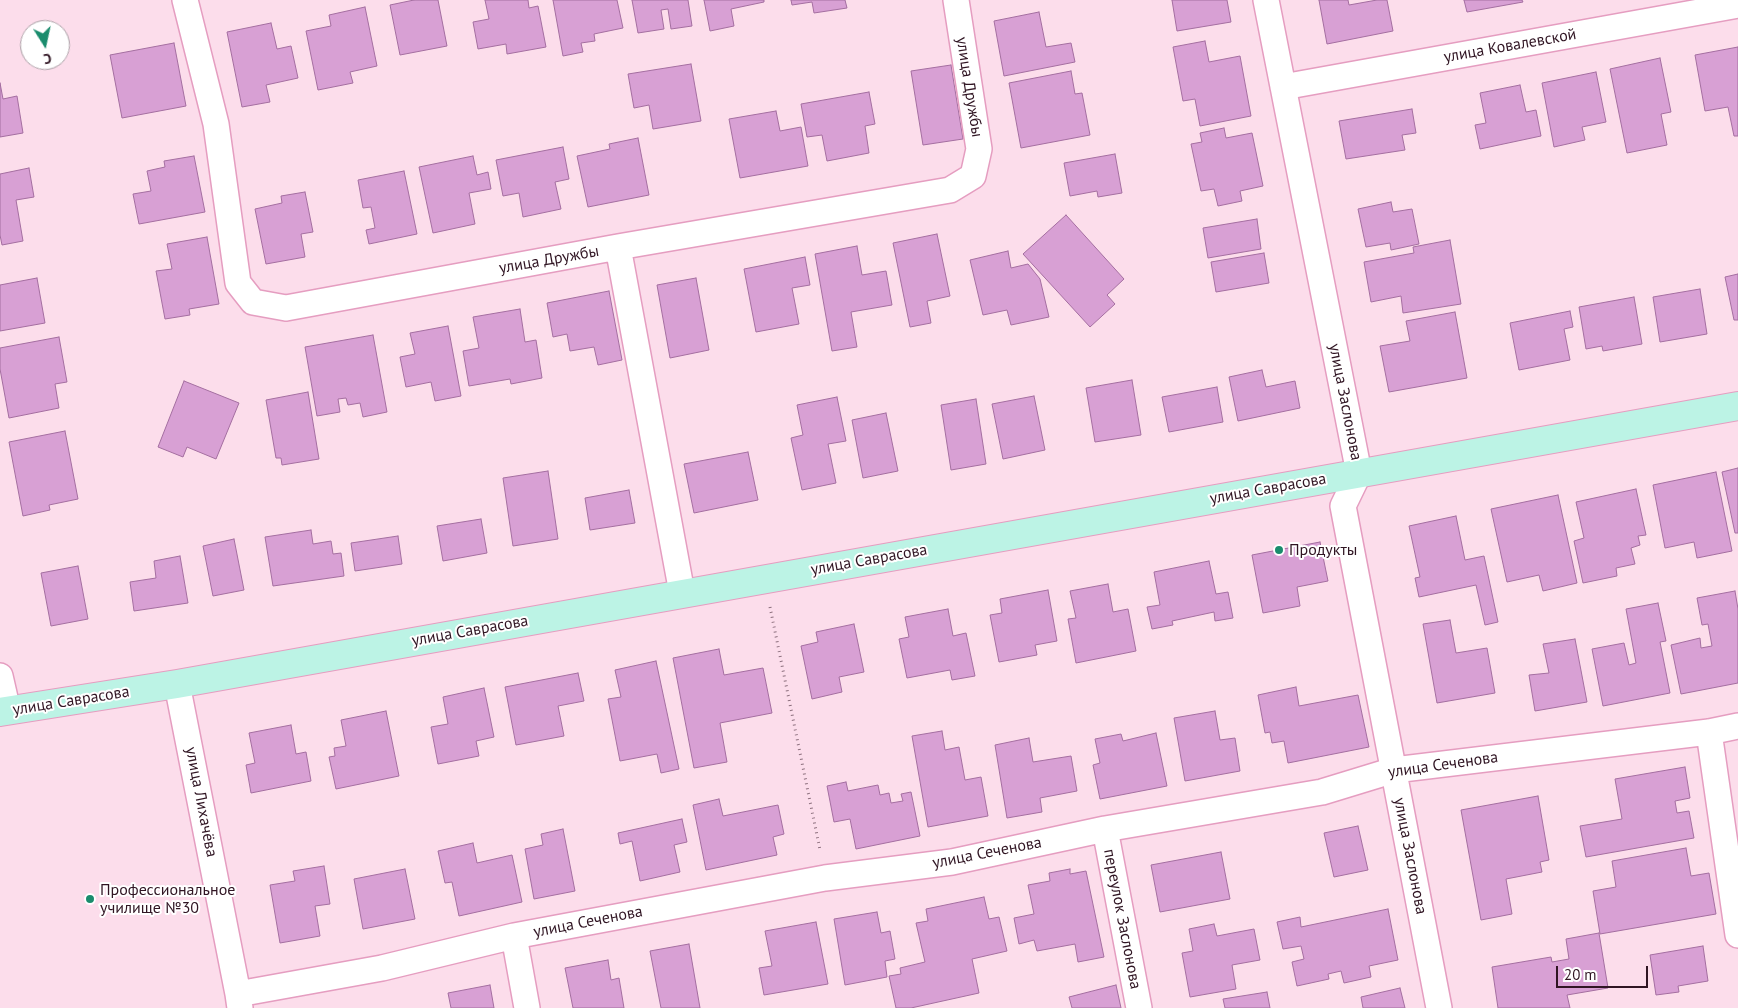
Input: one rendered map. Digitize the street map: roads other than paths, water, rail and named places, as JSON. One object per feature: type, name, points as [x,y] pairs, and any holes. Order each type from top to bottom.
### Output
[{"type":"street","name":"улица Дружбы","points":[[185,0],[216,124],[238,283],[253,302],[286,308],[618,247],[950,190],[973,176],[979,149],[956,0]]},
{"type":"street","name":"улица Заслонова","points":[[1266,0],[1359,473],[1343,506],[1439,1008]]},
{"type":"street","name":"улица Ковалевской","points":[[1283,87],[1738,5]]},
{"type":"street","points":[[618,247],[682,593]]},
{"type":"street","name":"улица Саврасова","points":[[4,712],[177,684],[1738,406]]},
{"type":"street","points":[[0,676],[4,712]]},
{"type":"street","name":"улица Лихачёва","points":[[177,684],[239,1001]]},
{"type":"street","name":"улица Сеченова","points":[[239,1001],[514,936],[825,878],[952,862],[1105,829],[1322,792],[1394,770],[1708,732],[1738,726]]},
{"type":"street","points":[[1708,732],[1738,935]]},
{"type":"street","name":"переулок Заслонова","points":[[1105,829],[1139,1008]]},
{"type":"street","points":[[514,936],[527,1008]]},
{"type":"place","name":"Продукты","points":[[1279,550]]},
{"type":"place","name":"Профессиональное училище №30","points":[[90,899]]}]
